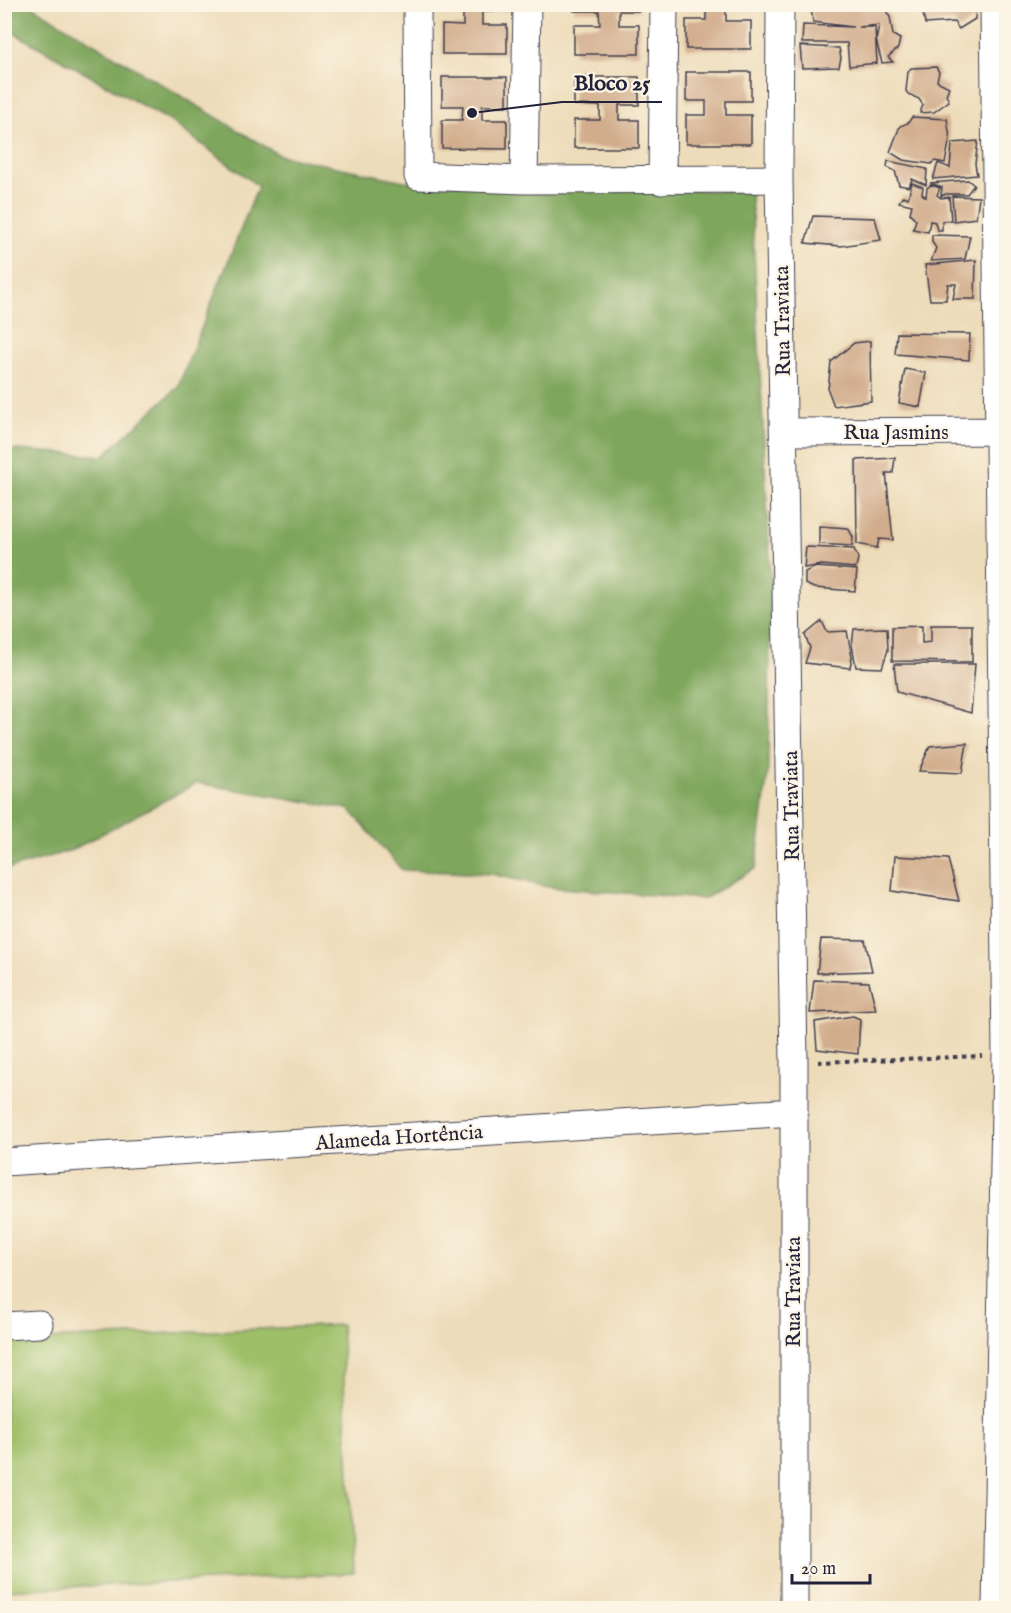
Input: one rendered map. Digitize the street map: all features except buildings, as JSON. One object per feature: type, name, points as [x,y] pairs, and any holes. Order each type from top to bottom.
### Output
[{"type":"street","points":[[417,4],[418,176],[524,180],[779,179]]},
{"type":"street","points":[[524,180],[527,4]]},
{"type":"street","points":[[662,181],[664,4]]},
{"type":"street","name":"Rua Traviata","points":[[780,4],[779,179],[794,1062],[794,1608]]},
{"type":"street","points":[[993,4],[1003,431],[1006,1055],[996,1608]]},
{"type":"street","name":"Rua Jasmins","points":[[785,432],[1003,431]]},
{"type":"street","name":"Alameda Hortência","points":[[4,1162],[793,1112]]},
{"type":"street","points":[[4,1326],[39,1324]]},
{"type":"path","points":[[794,1062],[1006,1055]]},
{"type":"green space","points":[[5,5],[30,5],[279,155],[404,181],[751,192],[771,583],[768,771],[756,868],[704,899],[548,887],[492,874],[402,870],[349,809],[197,783],[72,850],[5,870],[4,449],[103,456],[178,387],[258,186],[170,121],[5,28]]},
{"type":"green space","points":[[341,1325],[354,1573],[5,1590],[5,1341]]},
{"type":"place","name":"Bloco 25","points":[[472,113]]}]
